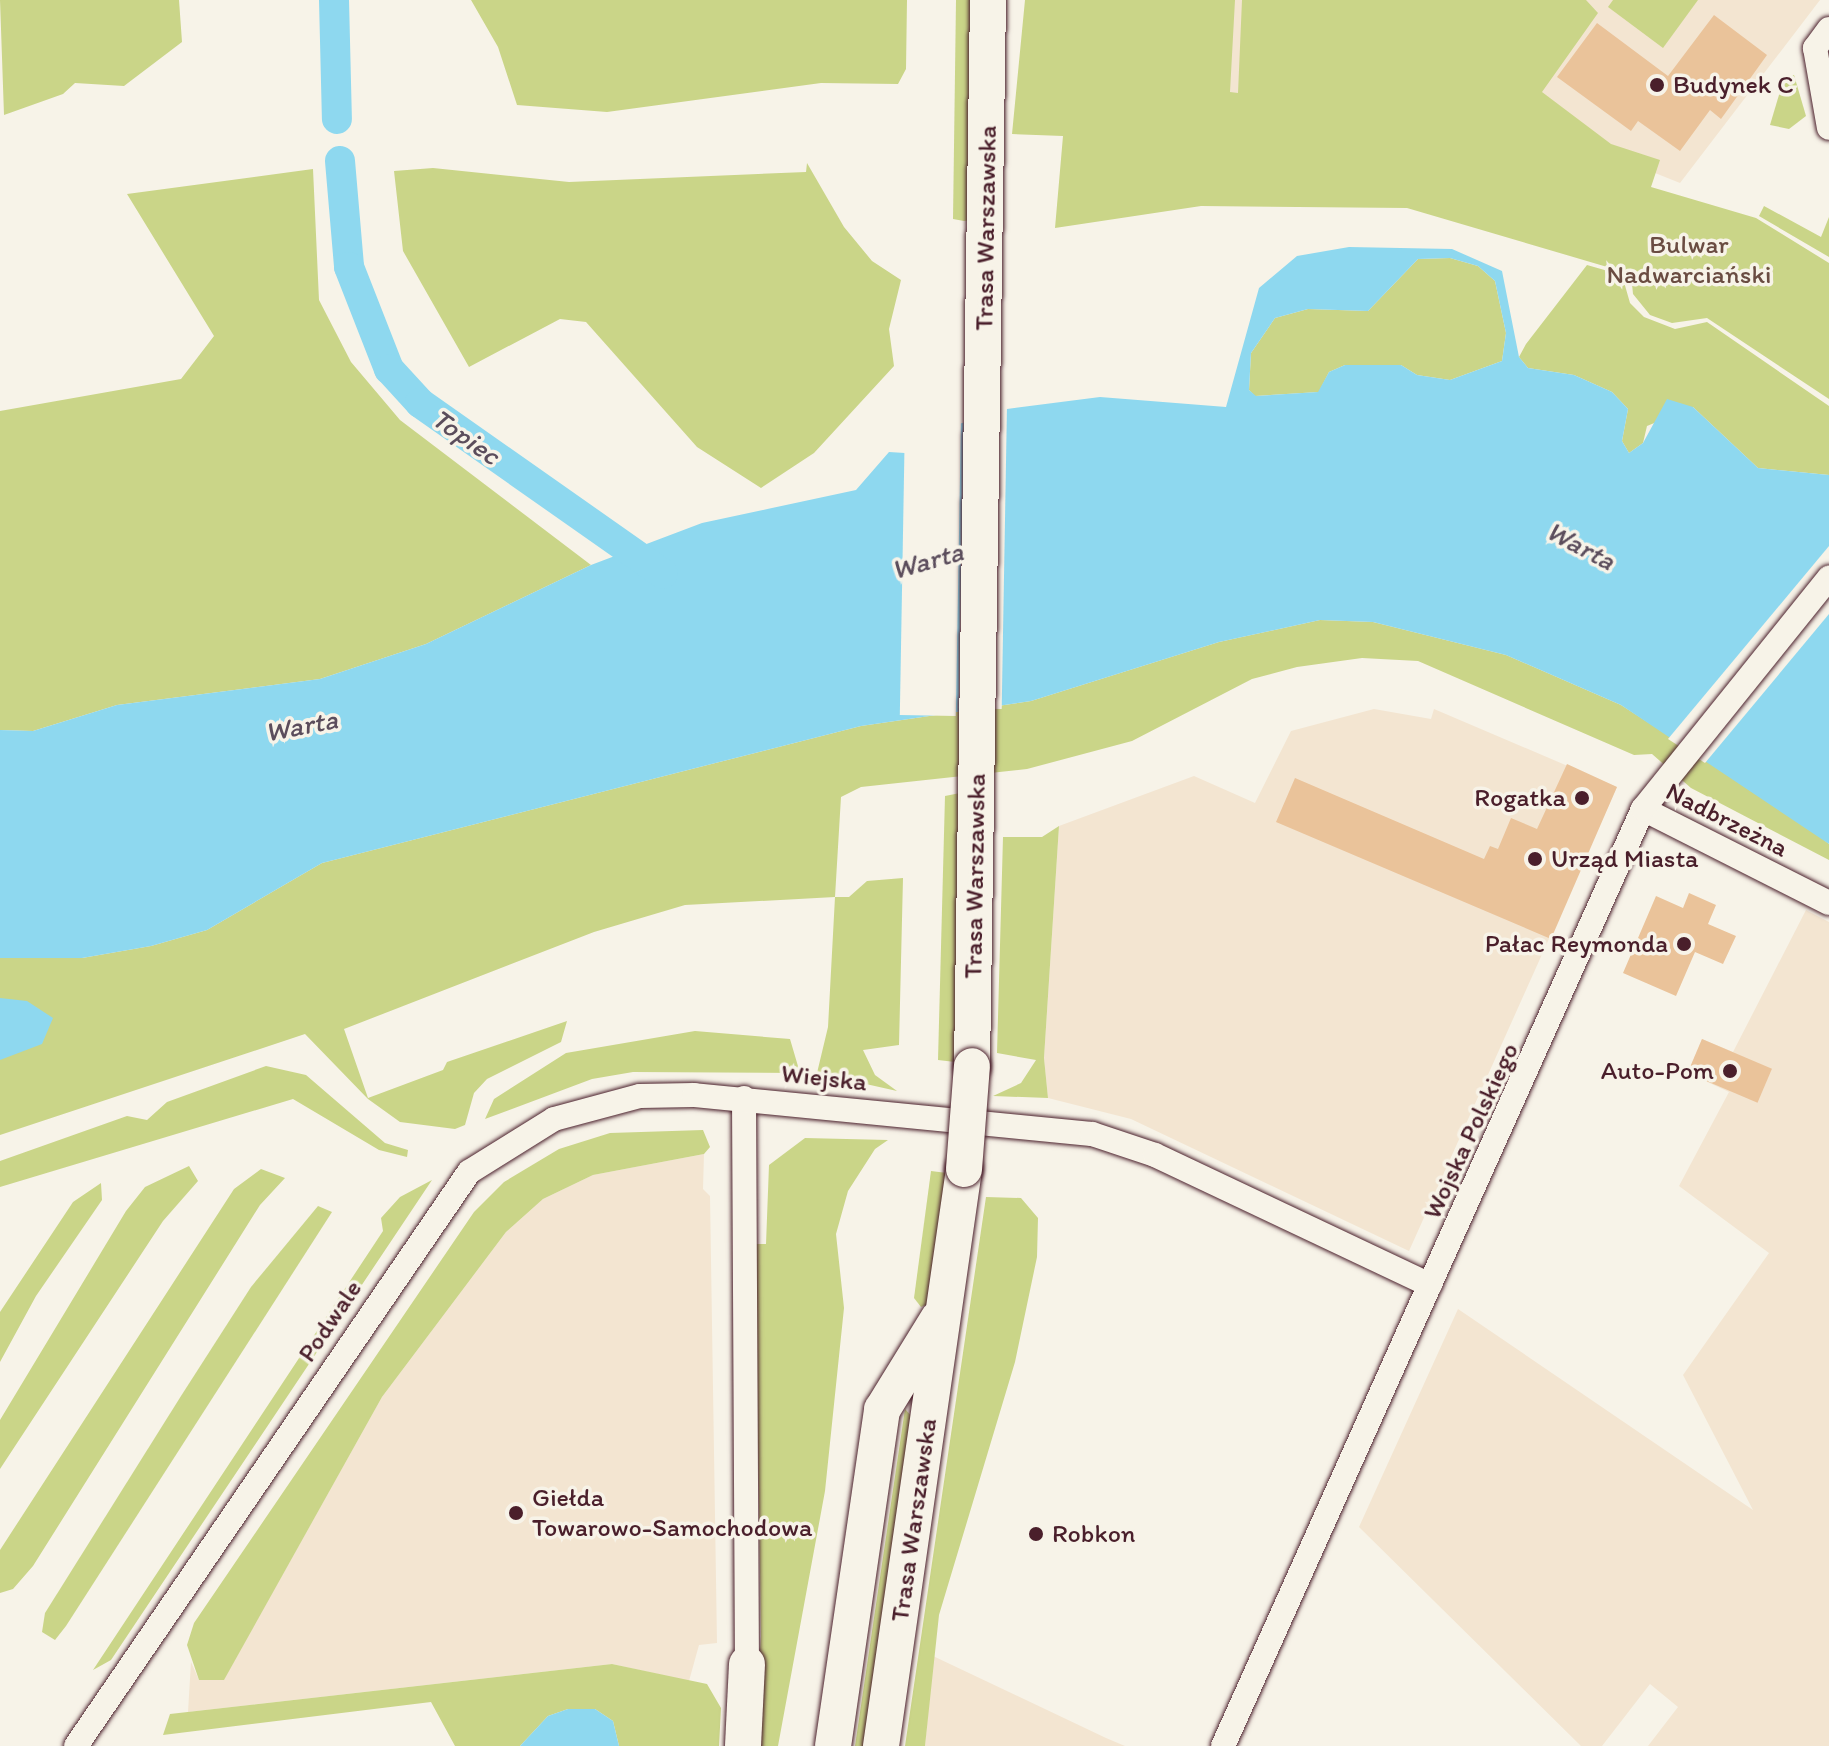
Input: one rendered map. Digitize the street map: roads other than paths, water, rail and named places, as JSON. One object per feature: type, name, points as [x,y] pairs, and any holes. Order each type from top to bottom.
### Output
[{"type":"main road","name":"Trasa Warszawska","points":[[881,1746],[946,1306],[964,1169],[972,1066],[991,8]]},
{"type":"main road","name":"Trasa Warszawska","points":[[833,1746],[882,1410],[946,1306]]},
{"type":"main road","points":[[743,1746],[747,1664]]},
{"type":"street","points":[[1829,29],[1815,48],[1829,128]]},
{"type":"street","name":"Wojska Polskiego","points":[[1223,1746],[1643,809],[1665,774],[1829,578]]},
{"type":"street","name":"Nadbrzeżna","points":[[1643,809],[1829,903]]},
{"type":"street","name":"Podwale","points":[[76,1746],[469,1172],[554,1119],[640,1096],[744,1098]]},
{"type":"street","name":"Wiejska","points":[[747,1664],[744,1098],[1092,1134],[1155,1155],[1430,1285]]},
{"type":"water","name":"Warta","points":[[1349,247],[1452,249],[1502,271],[1519,357],[1528,368],[1574,375],[1612,392],[1628,409],[1622,441],[1629,453],[1643,443],[1667,399],[1693,407],[1758,468],[1829,475],[1829,844],[1621,705],[1506,655],[1373,622],[1320,620],[1219,642],[1031,701],[861,726],[322,863],[207,930],[151,946],[82,958],[0,958],[0,730],[33,731],[117,705],[320,679],[426,644],[591,565],[702,523],[856,490],[889,452],[905,453],[943,429],[1007,409],[1100,397],[1226,407],[1259,288],[1297,256]],"holes":[[[1450,258],[1478,266],[1495,281],[1506,333],[1502,361],[1450,380],[1417,375],[1401,365],[1345,365],[1329,372],[1318,392],[1256,396],[1249,390],[1251,353],[1275,318],[1308,309],[1368,311],[1418,259]]]},
{"type":"water","points":[[0,998],[27,1001],[53,1018],[42,1044],[0,1060]]},
{"type":"water","points":[[568,1709],[595,1709],[613,1721],[619,1746],[520,1746],[548,1716]]},
{"type":"waterway","name":"Topiec","points":[[334,0],[337,119]]},
{"type":"waterway","name":"Topiec","points":[[340,161],[349,267],[389,369],[420,403],[663,574]]},
{"type":"place","name":"Budynek C","points":[[1657,85]]},
{"type":"place","name":"Rogatka","points":[[1582,798]]},
{"type":"place","name":"Urząd Miasta","points":[[1535,859]]},
{"type":"place","name":"Pałac Reymonda","points":[[1684,944]]},
{"type":"place","name":"Auto-Pom","points":[[1730,1071]]},
{"type":"place","name":"Giełda Towarowo-Samochodowa","points":[[516,1513]]},
{"type":"place","name":"Robkon","points":[[1036,1534]]},
{"type":"park label","name":"Bulwar Nadwarciański","points":[[1689,260]]}]
